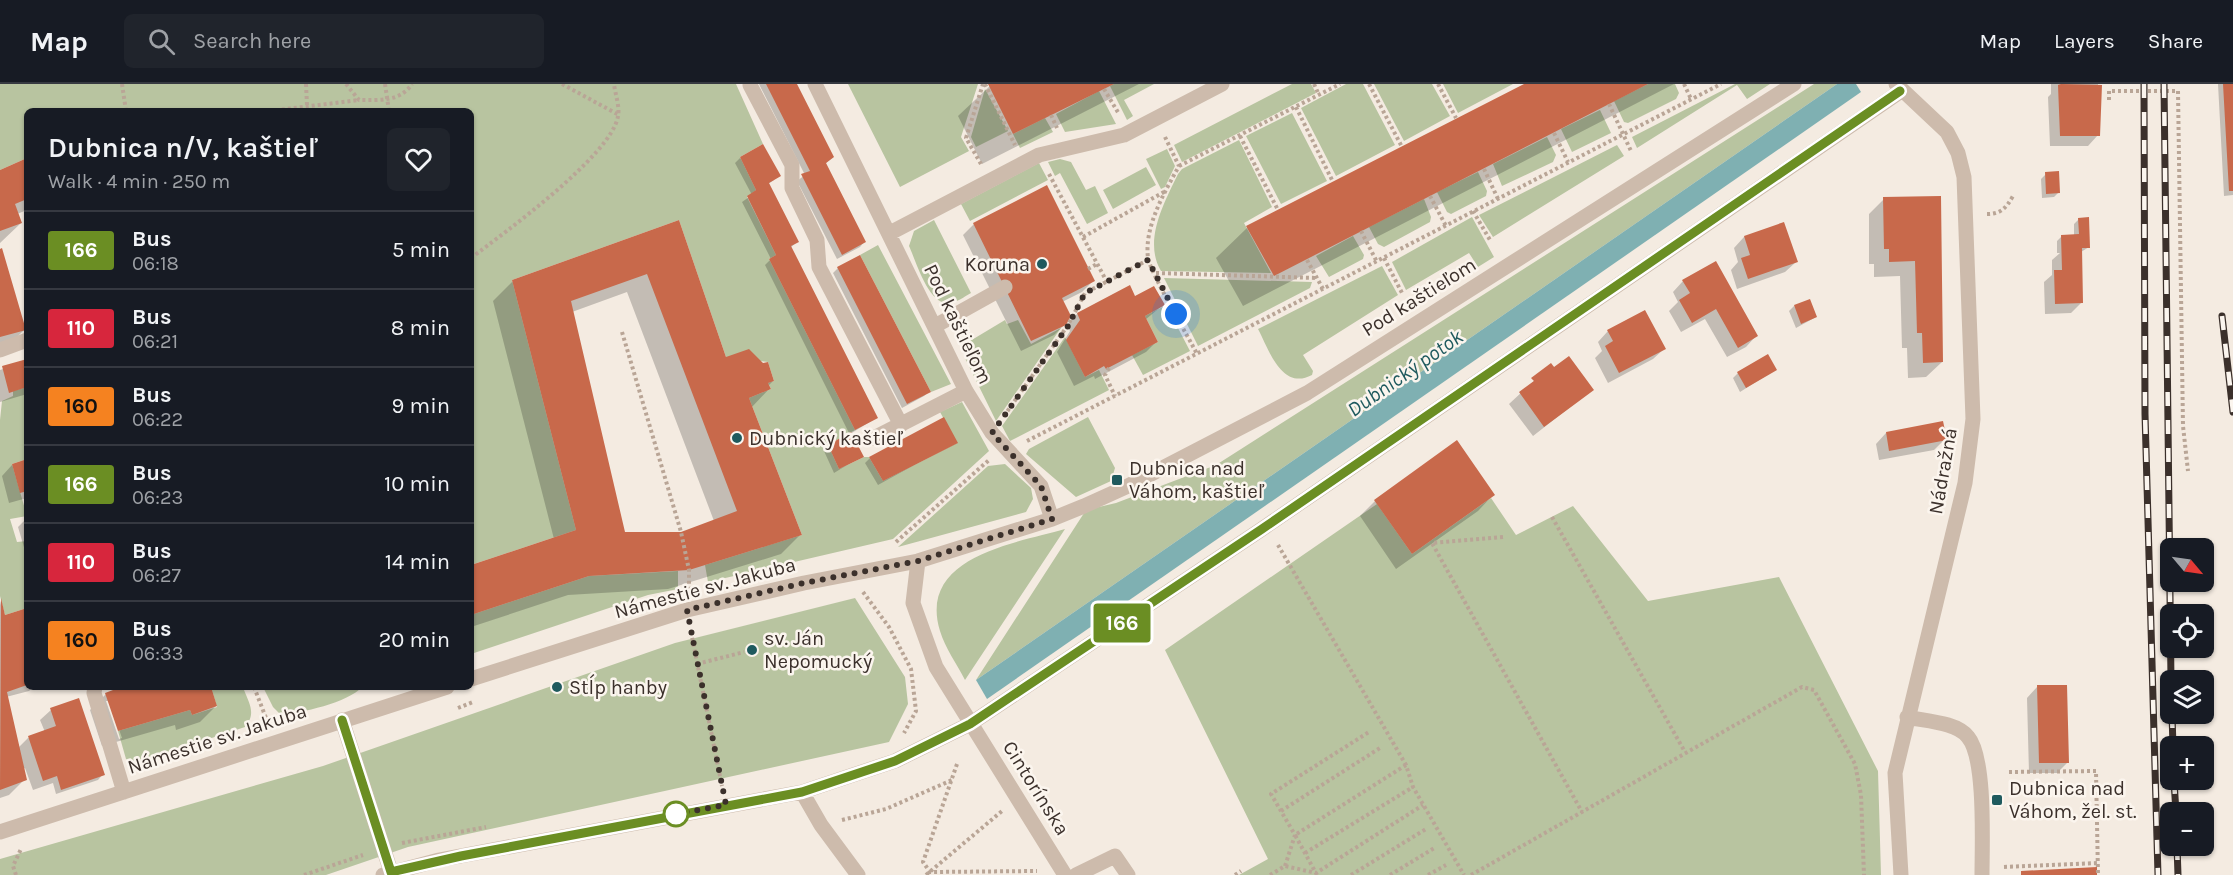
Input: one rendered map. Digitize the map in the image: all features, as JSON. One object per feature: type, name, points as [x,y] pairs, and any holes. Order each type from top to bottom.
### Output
[{"type":"street","name":"Pod kaštieľom","points":[[815,84],[966,391],[992,433],[1041,486],[1052,519]]},
{"type":"street","points":[[890,233],[1039,155],[1130,133],[1222,84]]},
{"type":"street","name":"Pod kaštieľom","points":[[918,561],[1052,519],[1126,488],[1307,393],[1794,84]]},
{"type":"street","points":[[750,85],[792,165],[792,188],[817,240],[819,267],[901,424]]},
{"type":"street","points":[[342,720],[382,848],[387,873],[439,860],[802,792],[895,761],[970,724],[1266,527],[1898,87]]},
{"type":"street","name":"Nádražná","points":[[1898,87],[1947,132],[1958,153],[1964,177],[1973,419],[1965,483],[1895,773],[1901,875]]},
{"type":"street","points":[[935,326],[1005,287]]},
{"type":"street","points":[[0,350],[24,341]]},
{"type":"street","points":[[874,438],[966,391]]},
{"type":"street","name":"Námestie sv. Jakuba","points":[[474,678],[687,610],[804,583],[918,561]]},
{"type":"street","name":"Cintorínska","points":[[918,561],[914,603],[936,667],[1065,875]]},
{"type":"street","points":[[94,690],[124,792]]},
{"type":"street","name":"Námestie sv. Jakuba","points":[[0,832],[437,690]]},
{"type":"street","points":[[1907,717],[1951,726],[1968,736],[1978,757],[1982,872]]},
{"type":"street","points":[[802,792],[821,825],[858,875]]},
{"type":"street","points":[[1076,875],[1115,855],[1128,875]]},
{"type":"path","points":[[122,84],[126,108]]},
{"type":"path","points":[[306,84],[307,105]]},
{"type":"path","points":[[346,84],[359,100]]},
{"type":"path","points":[[385,84],[388,108]]},
{"type":"path","points":[[288,108],[359,100],[387,100],[407,92],[412,84]]},
{"type":"path","points":[[562,84],[619,115]]},
{"type":"path","points":[[474,256],[552,195],[599,148],[613,130],[619,115],[614,84]]},
{"type":"path","points":[[984,84],[1024,163]]},
{"type":"path","points":[[984,84],[966,138],[989,180]]},
{"type":"path","points":[[1314,84],[1319,95]]},
{"type":"path","points":[[1197,354],[1148,260],[1149,234],[1165,191],[1179,166],[1340,84]]},
{"type":"path","points":[[1369,84],[1402,147]]},
{"type":"path","points":[[1438,84],[1456,118]]},
{"type":"path","points":[[1684,84],[1691,99]]},
{"type":"path","points":[[1018,446],[1721,84]]},
{"type":"path","points":[[1104,88],[1130,133]]},
{"type":"path","points":[[2109,100],[2109,91],[2178,91],[2183,426],[2188,471]]},
{"type":"path","points":[[1609,104],[1631,151]]},
{"type":"path","points":[[1296,107],[1333,182]]},
{"type":"path","points":[[1156,119],[1179,166]]},
{"type":"path","points":[[1554,133],[1568,162]]},
{"type":"path","points":[[1240,136],[1278,210]]},
{"type":"path","points":[[1039,155],[1107,282]]},
{"type":"path","points":[[1484,169],[1498,199]]},
{"type":"path","points":[[1083,237],[1165,191]]},
{"type":"path","points":[[1430,196],[1446,226]]},
{"type":"path","points":[[1988,214],[1997,214],[2007,208],[2013,196]]},
{"type":"path","points":[[1473,211],[1490,240]]},
{"type":"path","points":[[1361,231],[1377,262]]},
{"type":"path","points":[[1384,258],[1402,293]]},
{"type":"path","points":[[992,433],[1068,326],[1085,293],[1148,260]]},
{"type":"path","points":[[1307,260],[1323,290]]},
{"type":"path","points":[[1088,269],[1097,264]]},
{"type":"path","points":[[1155,273],[1317,278]]},
{"type":"path","points":[[622,332],[683,541],[689,570],[687,610]]},
{"type":"path","points":[[1108,368],[1105,375],[1115,396]]},
{"type":"path","points":[[1552,517],[1685,752]]},
{"type":"path","points":[[1266,527],[1291,564],[1406,765],[1413,787],[1464,875]]},
{"type":"path","points":[[1503,537],[1431,543],[1582,812]]},
{"type":"path","points":[[860,587],[890,627],[911,669],[916,711],[902,736]]},
{"type":"path","points":[[679,633],[701,627]]},
{"type":"path","points":[[690,630],[726,805]]},
{"type":"path","points":[[697,664],[744,651]]},
{"type":"path","points":[[1471,875],[1802,687],[1814,690],[1855,764],[1861,795],[1864,875]]},
{"type":"path","points":[[255,690],[277,742]]},
{"type":"path","points":[[452,710],[475,702]]},
{"type":"path","points":[[1316,874],[1271,794],[1369,732]]},
{"type":"path","points":[[1281,811],[1380,748]]},
{"type":"path","points":[[928,873],[923,862],[957,764]]},
{"type":"path","points":[[1270,875],[1285,866],[1295,835],[1406,765]]},
{"type":"path","points":[[2009,772],[2096,771],[2098,875]]},
{"type":"path","points":[[821,825],[886,809],[952,780]]},
{"type":"path","points":[[710,787],[733,783]]},
{"type":"path","points":[[1305,853],[1413,787]]},
{"type":"path","points":[[1285,866],[1316,874],[1423,805]]},
{"type":"path","points":[[928,873],[1005,809]]},
{"type":"path","points":[[304,875],[382,848],[492,825]]},
{"type":"path","points":[[1351,875],[1426,830]]},
{"type":"path","points":[[10,846],[21,849],[32,846]]},
{"type":"path","points":[[1389,875],[1436,847]]},
{"type":"path","points":[[16,875],[14,866],[21,849]]},
{"type":"path","points":[[1982,872],[2098,863]]},
{"type":"path","points":[[1428,875],[1446,865]]},
{"type":"path","points":[[928,873],[1041,871]]},
{"type":"path","points":[[1235,875],[1241,871]]},
{"type":"green space","points":[[0,84],[736,84],[763,144],[740,157],[756,190],[747,197],[776,255],[769,259],[855,430],[828,445],[839,469],[864,457],[869,457],[883,481],[957,443],[940,412],[962,402],[989,451],[893,539],[708,582],[705,565],[802,535],[749,398],[771,389],[768,383],[774,381],[768,362],[726,357],[679,220],[512,280],[576,530],[474,564],[474,108],[24,108],[24,159],[0,170]]},
{"type":"green space","points":[[848,84],[978,84],[961,137],[969,151],[900,187]]},
{"type":"green space","points":[[1114,84],[1154,84],[1124,100],[1133,116],[1127,120],[1110,86]]},
{"type":"green space","points":[[1292,84],[1311,84],[1316,93],[1182,162],[1174,145]]},
{"type":"green space","points":[[1346,84],[1363,84],[1395,145],[1336,176],[1301,108]]},
{"type":"green space","points":[[1374,84],[1432,84],[1450,116],[1404,141]]},
{"type":"green space","points":[[1443,84],[1513,84],[1458,113]]},
{"type":"green space","points":[[1648,84],[1675,84],[1679,93],[1676,99],[1628,123],[1624,122],[1614,101]]},
{"type":"green space","points":[[1735,84],[1770,84],[1747,99],[1737,85],[1637,148],[1632,137]]},
{"type":"green space","points":[[1814,84],[1837,84],[976,680],[1086,510],[1116,503],[1216,465]]},
{"type":"green space","points":[[985,89],[1008,131],[976,147],[971,137]]},
{"type":"green space","points":[[1099,91],[1116,124],[1065,132],[1056,114]]},
{"type":"green space","points":[[1600,110],[1611,133],[1572,152],[1561,129]]},
{"type":"green space","points":[[1292,113],[1327,181],[1281,204],[1246,136]]},
{"type":"green space","points":[[1045,118],[1053,132],[1020,148],[1013,134]]},
{"type":"green space","points":[[1547,137],[1556,155],[1553,162],[1502,186],[1493,164]]},
{"type":"green space","points":[[1239,140],[1272,207],[1244,223],[1271,273],[1161,271],[1154,247],[1155,235],[1162,210],[1178,174],[1182,169]]},
{"type":"green space","points":[[1617,145],[1624,156],[1493,237],[1479,215]]},
{"type":"green space","points":[[1167,149],[1175,166],[1165,187],[1161,189],[1146,159]]},
{"type":"green space","points":[[1060,159],[1071,162],[1086,190],[1095,186],[1108,213],[1087,224],[1060,173],[1055,176],[1048,162]]},
{"type":"green space","points":[[1039,163],[1048,180],[970,221],[961,204]]},
{"type":"green space","points":[[1146,167],[1156,185],[1113,209],[1103,190]]},
{"type":"green space","points":[[1478,172],[1487,191],[1486,196],[1451,214],[1447,212],[1437,192]]},
{"type":"green space","points":[[1424,199],[1431,217],[1430,222],[1384,247],[1378,244],[1369,227]]},
{"type":"green space","points":[[1472,217],[1494,257],[1478,267],[1469,253],[1406,290],[1392,262]]},
{"type":"green space","points":[[934,220],[971,293],[950,303],[942,302],[930,291],[909,246],[914,231]]},
{"type":"green space","points":[[1353,236],[1364,255],[1363,259],[1329,277],[1316,256]]},
{"type":"green space","points":[[878,245],[951,384],[931,392],[860,255]]},
{"type":"green space","points":[[1382,266],[1398,295],[1303,355],[1313,371],[1312,375],[1292,378],[1285,373],[1272,357],[1258,329]]},
{"type":"green space","points":[[1164,278],[1312,282],[1310,288],[1198,346]]},
{"type":"green space","points":[[1166,305],[1190,351],[1143,375],[1132,355],[1158,342],[1145,316]]},
{"type":"green space","points":[[1005,320],[1007,324],[1018,320],[1031,344],[1061,328],[996,421],[965,358],[970,341]]},
{"type":"green space","points":[[1065,337],[1085,377],[1099,370],[1109,390],[1010,441],[1002,426]]},
{"type":"green space","points":[[24,388],[24,460],[12,464],[24,506],[24,517],[10,519],[17,542],[24,541],[24,609],[5,615],[0,596],[0,420],[2,401],[13,396],[13,391]]},
{"type":"green space","points":[[1088,417],[1115,468],[1111,481],[1076,497],[1026,454],[1029,449]]},
{"type":"green space","points":[[1005,464],[1031,488],[1033,499],[1026,512],[898,547],[988,466]]},
{"type":"green space","points":[[1491,498],[1516,535],[1573,506],[1648,601],[1779,577],[1878,771],[1881,875],[1239,875],[1268,859],[1165,650],[1377,504],[1412,554]]},
{"type":"green space","points":[[1065,529],[965,680],[940,631],[937,606],[943,585],[957,569],[976,557],[1022,540]]},
{"type":"green space","points":[[678,571],[678,589],[648,595],[474,653],[474,614],[589,576]]},
{"type":"green space","points":[[855,598],[905,677],[908,704],[889,742],[408,847],[326,875],[0,875],[0,859],[323,766],[675,643]]},
{"type":"green space","points":[[212,690],[244,690],[250,705],[250,718],[245,727],[133,764],[126,759],[118,731],[190,710],[192,715],[217,707]]},
{"type":"green space","points":[[264,690],[358,690],[347,698],[299,712],[280,714],[273,707]]},
{"type":"water","points":[[1837,84],[1856,84],[1861,92],[987,699],[976,680]]},
{"type":"building","points":[[766,84],[797,84],[834,157],[826,163],[866,242],[842,255],[801,174],[810,171]]},
{"type":"building","points":[[988,84],[1114,84],[1013,134]]},
{"type":"building","points":[[1524,84],[1648,84],[1274,276],[1246,226]]},
{"type":"building","points":[[2223,84],[2233,84],[2233,191],[2229,191]]},
{"type":"building","points":[[2058,85],[2102,85],[2100,136],[2060,136]]},
{"type":"building","points":[[763,144],[781,176],[769,183],[799,242],[791,246],[878,418],[855,430],[769,259],[776,255],[747,196],[756,190],[740,157]]},
{"type":"building","points":[[24,159],[24,200],[15,204],[22,223],[0,231],[0,170]]},
{"type":"building","points":[[2059,171],[2060,193],[2046,194],[2045,172]]},
{"type":"building","points":[[1047,185],[1095,281],[1062,298],[1071,316],[1066,325],[1031,341],[973,223]]},
{"type":"building","points":[[1941,196],[1943,362],[1923,363],[1922,333],[1917,333],[1915,261],[1889,262],[1889,249],[1884,249],[1883,197]]},
{"type":"building","points":[[2089,217],[2090,248],[2082,248],[2083,303],[2055,304],[2054,270],[2062,270],[2061,235],[2079,234],[2078,218]]},
{"type":"building","name":"Dubnický kaštieľ","points":[[679,220],[726,357],[749,349],[763,363],[768,362],[774,381],[768,383],[771,389],[749,398],[802,535],[689,570],[589,576],[474,614],[474,564],[576,530],[512,280]],"holes":[[[647,274],[737,511],[681,532],[625,532],[571,301]]]},
{"type":"building","points":[[1784,222],[1798,262],[1748,279],[1741,258],[1750,255],[1744,236]]},
{"type":"building","points":[[2,248],[24,323],[24,331],[0,337],[0,249]]},
{"type":"building","points":[[860,255],[931,392],[907,404],[837,267]]},
{"type":"building","points":[[1716,261],[1758,336],[1738,348],[1716,309],[1692,323],[1679,300],[1690,293],[1682,280]]},
{"type":"building","points":[[1130,285],[1135,296],[1154,286],[1165,305],[1145,316],[1158,342],[1106,369],[1104,366],[1085,377],[1066,340],[1080,320],[1077,313]]},
{"type":"building","points":[[1810,299],[1817,317],[1801,324],[1794,305]]},
{"type":"building","points":[[1645,310],[1666,349],[1619,373],[1605,346],[1613,341],[1607,330]]},
{"type":"building","points":[[1768,354],[1777,370],[1746,388],[1737,372]]},
{"type":"building","points":[[1569,356],[1594,390],[1544,427],[1519,392],[1534,381],[1531,378],[1551,363],[1554,367]]},
{"type":"building","points":[[24,360],[24,388],[9,393],[2,366]]},
{"type":"building","points":[[944,417],[958,443],[883,481],[869,457]]},
{"type":"building","points":[[1943,421],[1947,440],[1889,451],[1886,432]]},
{"type":"building","points":[[851,432],[864,457],[839,469],[828,445]]},
{"type":"building","points":[[1457,440],[1495,495],[1412,554],[1374,500]]},
{"type":"building","points":[[24,460],[24,492],[20,493],[12,464]]},
{"type":"building","points":[[1,598],[5,615],[24,609],[24,686],[7,692],[27,780],[0,790]]},
{"type":"building","points":[[2037,685],[2067,685],[2069,763],[2039,763]]},
{"type":"building","points":[[113,690],[212,690],[217,706],[192,715],[190,710],[118,731],[105,693]]},
{"type":"building","points":[[79,698],[105,775],[61,790],[57,776],[43,781],[28,736],[56,726],[50,708]]},
{"type":"building","points":[[2097,867],[2097,875],[2021,875],[2021,871]]},
{"type":"railway","points":[[2144,84],[2145,414],[2158,875]]},
{"type":"railway","points":[[2164,84],[2171,670]]},
{"type":"railway","points":[[2222,316],[2233,412]]},
{"type":"railway","points":[[2172,724],[2173,736]]},
{"type":"railway","points":[[2175,790],[2175,802]]},
{"type":"railway","points":[[2177,856],[2178,875]]},
{"type":"bus line","name":"166","points":[[342,720],[391,872],[439,860],[802,792],[895,761],[970,724],[1262,529],[1900,91]]},
{"type":"place","name":"Koruna","points":[[1042,264]]},
{"type":"place","name":"Dubnický kaštieľ","points":[[737,438]]},
{"type":"place","name":"Dubnica nad Váhom, kaštieľ","points":[[1117,480]]},
{"type":"place","name":"sv. Ján Nepomucký","points":[[752,650]]},
{"type":"place","name":"Stĺp hanby","points":[[557,687]]},
{"type":"place","name":"Dubnica nad Váhom, žel. st.","points":[[1997,800]]},
{"type":"route","points":[[676,814],[726,805],[687,610],[804,583],[918,561],[1052,519],[1041,486],[992,433],[1068,326],[1085,293],[1148,260],[1176,314]]},
{"type":"water label","name":"Dubnický potok","points":[[1405,373]]}]
